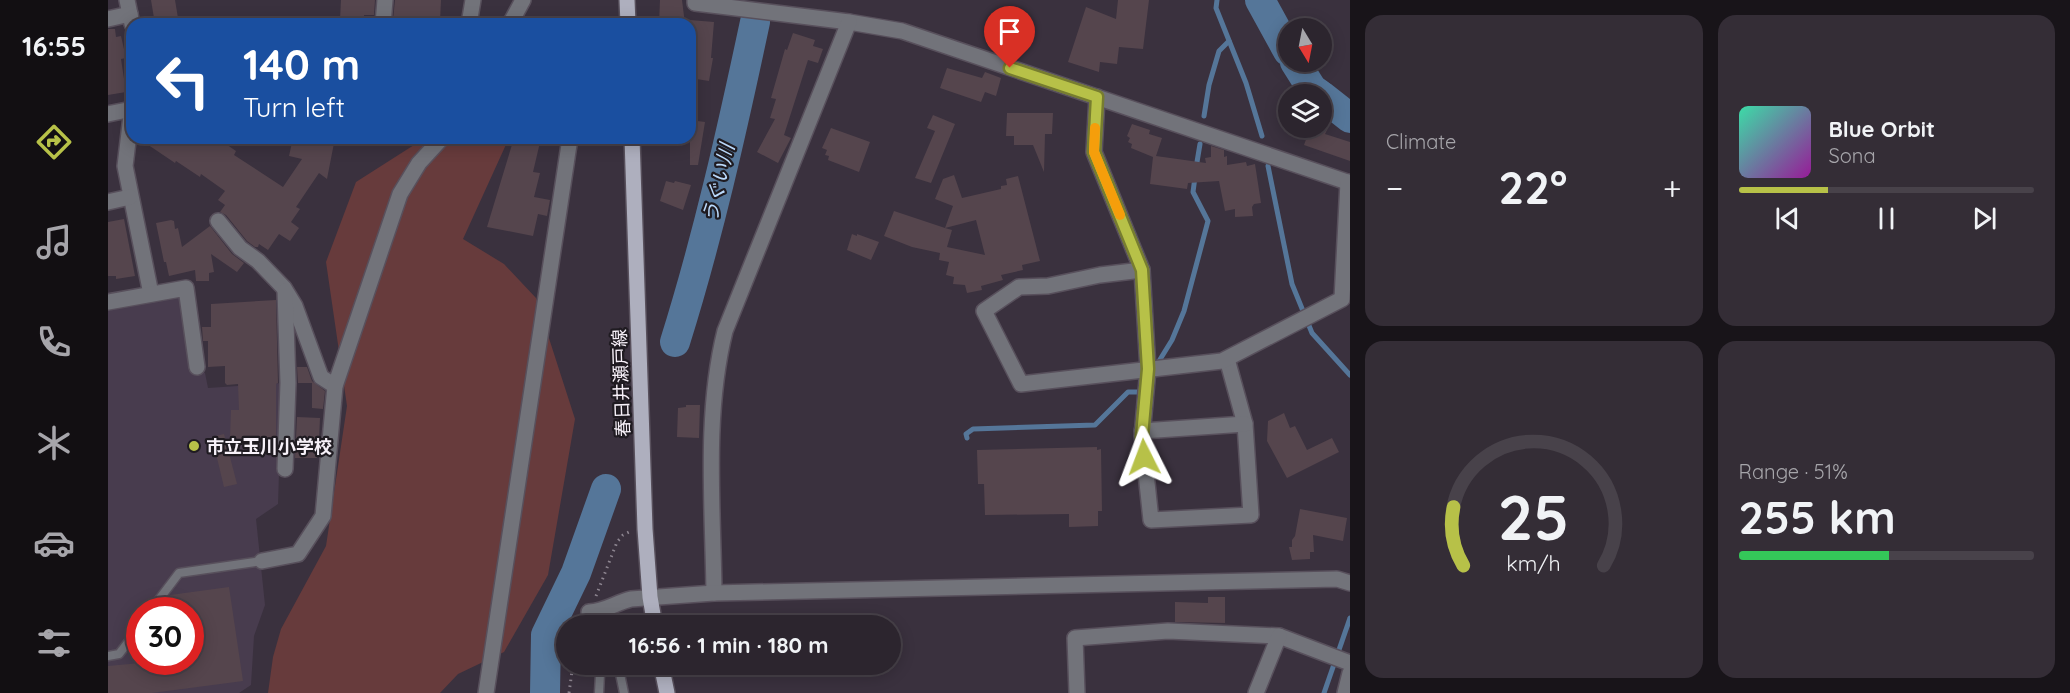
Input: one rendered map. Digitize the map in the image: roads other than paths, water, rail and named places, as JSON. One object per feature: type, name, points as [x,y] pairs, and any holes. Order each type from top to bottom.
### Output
[{"type":"main road","points":[[627,0],[628,18]]},
{"type":"main road","name":"春日井瀬戸線","points":[[632,144],[645,529],[653,615]]},
{"type":"main road","points":[[663,675],[667,693]]},
{"type":"street","points":[[384,18],[385,0]]},
{"type":"street","points":[[470,18],[473,0]]},
{"type":"street","points":[[513,18],[523,0]]},
{"type":"street","points":[[695,0],[695,3],[849,22],[902,31],[1349,182],[1342,299],[1222,361],[1021,384],[984,311],[1018,287],[1048,286],[1100,274],[1142,270]]},
{"type":"street","points":[[108,19],[130,13]]},
{"type":"street","points":[[714,593],[713,432],[719,353],[725,331],[849,22]]},
{"type":"street","points":[[1097,97],[1094,152],[1142,270],[1148,369],[1142,431],[1151,520],[1251,515],[1245,424],[1227,359]]},
{"type":"street","points":[[108,114],[126,110]]},
{"type":"street","points":[[128,144],[125,166],[151,294]]},
{"type":"street","points":[[262,561],[298,554],[323,516],[334,386],[400,194],[419,163],[436,144]]},
{"type":"street","points":[[486,693],[569,144]]},
{"type":"street","points":[[108,202],[130,197]]},
{"type":"street","points":[[218,221],[240,248],[258,261],[284,288],[295,306],[321,377],[334,386]]},
{"type":"street","points":[[108,302],[186,288],[197,367]]},
{"type":"street","points":[[284,288],[288,383],[285,469]]},
{"type":"street","points":[[1142,431],[1245,424]]},
{"type":"street","points":[[589,612],[607,610],[620,602],[650,597],[714,593],[1337,579],[1350,583]]},
{"type":"street","points":[[1077,693],[1075,638],[1168,631],[1279,636],[1350,663]]},
{"type":"street","points":[[1256,693],[1279,636]]},
{"type":"street","points":[[1345,693],[1350,673]]},
{"type":"lane","points":[[161,597],[179,573],[262,561]]},
{"type":"lane","points":[[607,610],[608,615]]},
{"type":"lane","points":[[108,656],[119,654],[126,645]]},
{"type":"lane","points":[[599,693],[600,675]]},
{"type":"lane","points":[[620,675],[624,693]]},
{"type":"waterway","points":[[1217,0],[1216,8],[1246,83],[1262,136]]},
{"type":"waterway","points":[[1260,0],[1278,33]]},
{"type":"waterway","name":"うぐい川","points":[[675,342],[719,183],[755,22]]},
{"type":"waterway","points":[[1204,116],[1209,85],[1219,51],[1229,41]]},
{"type":"waterway","points":[[1301,72],[1309,84]]},
{"type":"waterway","points":[[1332,104],[1350,118]]},
{"type":"waterway","points":[[1196,168],[1200,144]]},
{"type":"waterway","points":[[1268,166],[1292,284],[1312,333],[1350,375]]},
{"type":"waterway","points":[[1156,366],[1172,340],[1184,311],[1208,221],[1193,192],[1195,177]]},
{"type":"waterway","points":[[967,438],[966,434],[973,429],[1095,425],[1128,392],[1142,390]]},
{"type":"waterway","name":"うぐい川","points":[[545,693],[546,635],[576,573],[606,489]]},
{"type":"waterway","points":[[1324,693],[1350,618]]},
{"type":"place","name":"市立玉川小学校","points":[[194,446]]}]
